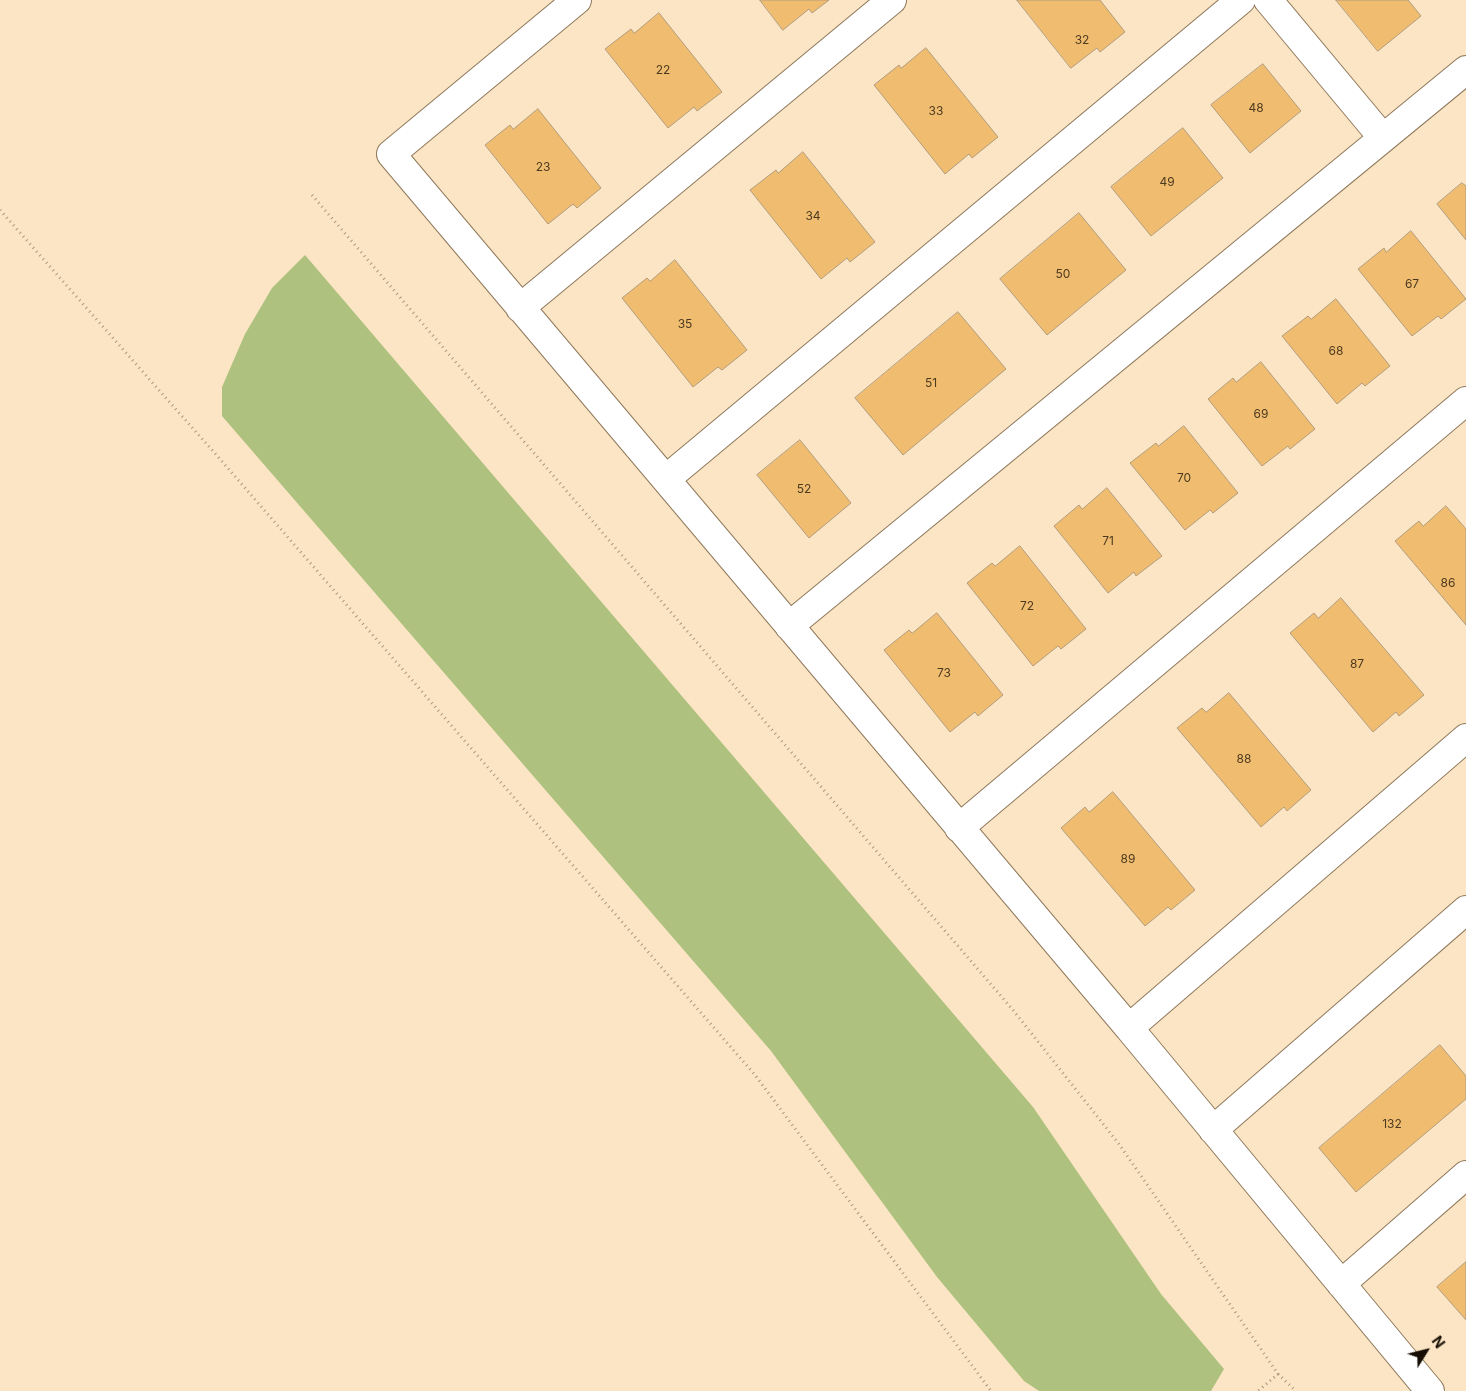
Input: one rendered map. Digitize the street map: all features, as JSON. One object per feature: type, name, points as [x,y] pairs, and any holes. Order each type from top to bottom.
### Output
[{"type":"street","points":[[576,0],[390,154],[1129,1028],[1430,1391]]},
{"type":"street","points":[[520,308],[892,0]]},
{"type":"street","points":[[666,479],[1241,0]]},
{"type":"street","points":[[1268,0],[1383,138]]},
{"type":"street","points":[[789,626],[1466,70]]},
{"type":"street","points":[[959,828],[1466,401]]},
{"type":"street","points":[[1129,1028],[1466,738]]},
{"type":"street","points":[[1213,1130],[1466,910]]},
{"type":"street","points":[[1341,1284],[1466,1175]]},
{"type":"path","points":[[312,195],[1013,1010],[1119,1144],[1278,1374],[1296,1391]]},
{"type":"path","points":[[0,210],[232,473],[755,1075],[991,1391]]},
{"type":"path","points":[[1258,1391],[1278,1374]]},
{"type":"green space","points":[[305,255],[1033,1107],[1161,1294],[1224,1369],[1211,1391],[1039,1391],[1024,1381],[937,1277],[771,1051],[222,416],[222,387],[245,334],[272,288]]},
{"type":"building","points":[[760,0],[829,0],[812,13],[809,9],[783,30]]},
{"type":"building","points":[[1017,0],[1100,0],[1125,32],[1100,52],[1097,48],[1071,68]]},
{"type":"building","points":[[1336,0],[1408,0],[1421,16],[1378,51]]},
{"type":"building","points":[[659,13],[722,92],[697,111],[694,107],[668,128],[605,49],[631,29],[634,33]]},
{"type":"building","points":[[926,48],[998,137],[972,158],[969,154],[945,174],[874,85],[899,65],[901,68]]},
{"type":"building","points":[[1263,64],[1301,111],[1250,153],[1211,105]]},
{"type":"building","points":[[538,109],[601,188],[577,208],[573,204],[548,224],[485,145],[510,125],[513,129]]},
{"type":"building","points":[[1183,128],[1223,178],[1151,236],[1111,187]]},
{"type":"building","points":[[803,152],[875,242],[850,262],[847,258],[821,279],[750,190],[776,170],[778,173]]},
{"type":"building","points":[[1462,183],[1466,186],[1466,240],[1437,204]]},
{"type":"building","points":[[1079,213],[1126,270],[1047,335],[1000,279]]},
{"type":"building","points":[[1411,231],[1466,299],[1441,319],[1438,316],[1412,336],[1358,269],[1384,248],[1386,252]]},
{"type":"building","points":[[675,260],[747,350],[722,370],[718,367],[693,387],[622,298],[647,278],[650,281]]},
{"type":"building","points":[[1336,299],[1390,366],[1365,386],[1362,383],[1337,404],[1282,336],[1308,316],[1311,319]]},
{"type":"building","points":[[958,312],[1006,369],[903,455],[855,398]]},
{"type":"building","points":[[1261,362],[1315,429],[1290,449],[1288,446],[1262,466],[1208,399],[1233,378],[1236,382]]},
{"type":"building","points":[[1184,426],[1238,493],[1213,513],[1210,510],[1185,530],[1130,463],[1156,443],[1158,446]]},
{"type":"building","points":[[800,440],[851,503],[809,538],[757,475]]},
{"type":"building","points":[[1107,488],[1162,556],[1136,576],[1134,572],[1108,593],[1054,526],[1079,505],[1082,509]]},
{"type":"building","points":[[1446,506],[1466,529],[1466,625],[1395,541],[1419,521],[1423,526]]},
{"type":"building","points":[[1020,546],[1086,629],[1061,649],[1058,646],[1033,666],[967,583],[992,563],[995,566]]},
{"type":"building","points":[[1341,598],[1424,695],[1399,716],[1396,712],[1373,732],[1290,633],[1314,613],[1318,618]]},
{"type":"building","points":[[937,613],[1003,695],[978,716],[975,712],[950,732],[884,650],[909,630],[912,633]]},
{"type":"building","points":[[1229,693],[1311,790],[1287,811],[1284,807],[1261,827],[1177,728],[1202,708],[1206,712]]},
{"type":"building","points":[[1113,792],[1195,890],[1171,910],[1168,907],[1145,926],[1061,828],[1085,807],[1089,812]]},
{"type":"building","points":[[1440,1045],[1466,1076],[1466,1099],[1356,1192],[1319,1148]]},
{"type":"building","points":[[1466,1262],[1466,1320],[1437,1287]]}]
